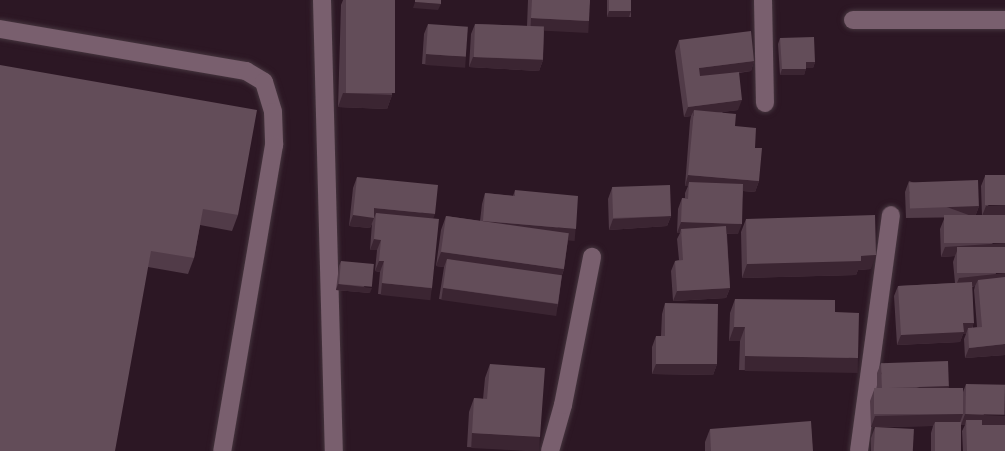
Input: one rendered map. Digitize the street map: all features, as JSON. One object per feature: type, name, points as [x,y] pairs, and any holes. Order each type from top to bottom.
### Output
[{"type":"street","points":[[322,0],[333,451]]},
{"type":"street","points":[[763,0],[765,103]]},
{"type":"street","points":[[853,20],[1005,20]]},
{"type":"street","points":[[0,28],[246,71],[264,82],[273,112],[274,145],[222,451]]},
{"type":"street","points":[[859,451],[891,215]]},
{"type":"street","points":[[550,451],[563,405],[592,257]]},
{"type":"building","points":[[346,0],[395,0],[395,93],[346,93]]},
{"type":"building","points":[[415,0],[441,0],[441,4],[415,2]]},
{"type":"building","points":[[532,0],[590,0],[589,21],[531,18]]},
{"type":"building","points":[[609,0],[631,0],[631,11],[609,11]]},
{"type":"building","points":[[428,24],[468,27],[466,57],[426,54]]},
{"type":"building","points":[[475,24],[544,26],[543,59],[474,57]]},
{"type":"building","points":[[751,31],[754,61],[699,68],[700,76],[739,72],[742,100],[688,107],[679,40]]},
{"type":"building","points":[[814,37],[815,62],[806,62],[806,69],[782,69],[780,38]]},
{"type":"building","points":[[0,65],[257,110],[238,215],[203,209],[194,258],[151,251],[115,451],[0,451]]},
{"type":"building","points":[[694,110],[736,114],[735,126],[756,128],[755,148],[762,148],[759,181],[688,175]]},
{"type":"building","points":[[985,175],[1005,175],[1005,205],[985,205]]},
{"type":"building","points":[[357,177],[438,185],[435,214],[374,208],[374,218],[353,215]]},
{"type":"building","points":[[978,180],[979,206],[910,208],[909,182]]},
{"type":"building","points":[[689,182],[743,184],[742,224],[681,222],[682,198],[688,199]]},
{"type":"building","points":[[670,185],[671,216],[613,218],[612,187]]},
{"type":"building","points":[[515,190],[578,196],[576,229],[483,221],[485,193],[515,196]]},
{"type":"building","points":[[376,213],[439,219],[432,288],[382,283],[384,261],[379,261],[381,240],[374,239]]},
{"type":"building","points":[[875,215],[876,255],[861,256],[861,261],[747,264],[746,219]]},
{"type":"building","points":[[944,215],[1005,215],[1005,243],[944,243]]},
{"type":"building","points":[[446,216],[569,233],[564,269],[441,252]]},
{"type":"building","points":[[726,226],[730,288],[677,291],[675,261],[683,260],[681,229]]},
{"type":"building","points":[[957,247],[1005,247],[1005,273],[957,273]]},
{"type":"building","points":[[447,259],[562,275],[558,304],[443,288]]},
{"type":"building","points":[[341,261],[374,264],[372,287],[339,284]]},
{"type":"building","points":[[1005,277],[1005,344],[969,348],[968,328],[982,327],[978,280]]},
{"type":"building","points":[[972,282],[974,323],[963,323],[964,332],[901,335],[898,286]]},
{"type":"building","points":[[735,299],[835,300],[835,312],[859,313],[858,358],[745,356],[745,327],[734,327]]},
{"type":"building","points":[[665,303],[718,304],[717,364],[656,364],[656,336],[665,336]]},
{"type":"building","points":[[948,361],[949,386],[882,388],[881,363]]},
{"type":"building","points":[[490,364],[545,368],[540,437],[472,433],[474,398],[487,399]]},
{"type":"building","points":[[966,384],[1005,385],[1004,415],[965,414]]},
{"type":"building","points":[[874,388],[963,388],[963,414],[874,414]]},
{"type":"building","points":[[966,420],[982,420],[982,425],[1005,425],[1005,451],[967,451]]},
{"type":"building","points":[[811,421],[813,451],[711,451],[710,429]]},
{"type":"building","points":[[935,422],[961,422],[961,451],[935,451]]},
{"type":"building","points":[[875,427],[914,429],[913,451],[874,451]]}]
